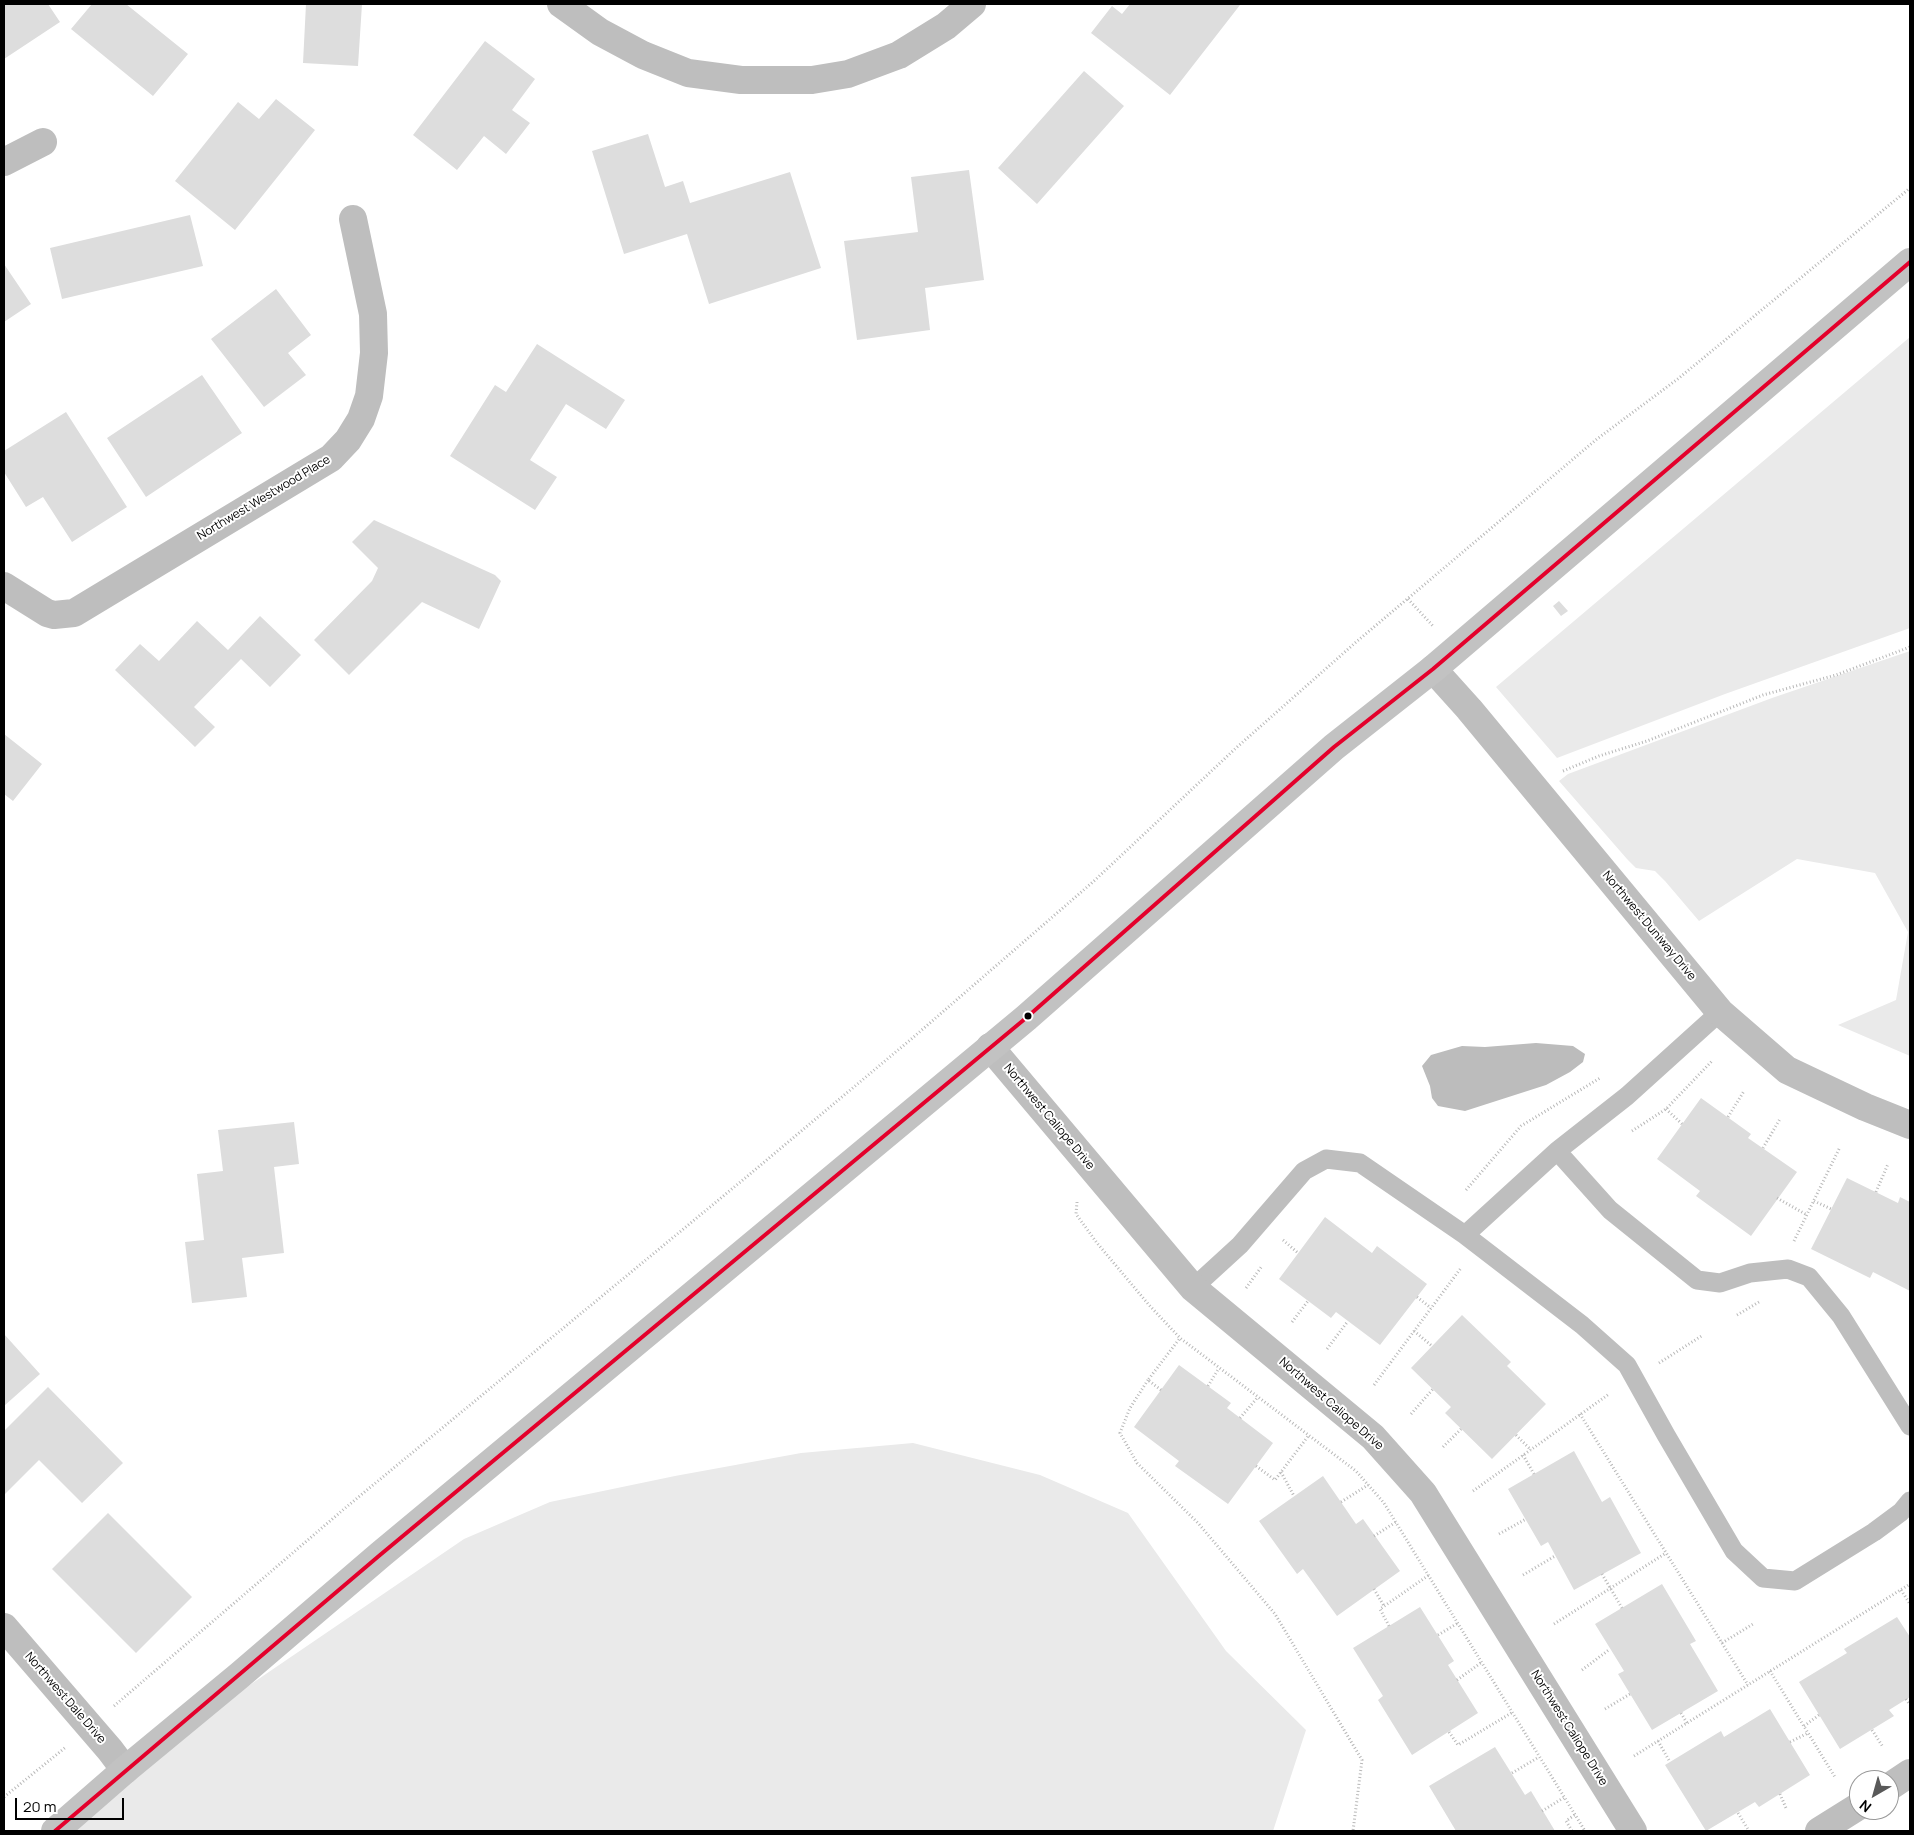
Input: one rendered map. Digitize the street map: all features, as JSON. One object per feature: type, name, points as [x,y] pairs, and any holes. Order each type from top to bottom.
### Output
[{"type":"main road","points":[[54,1831],[240,1676],[380,1555],[1033,1011],[1334,748],[1433,669],[1910,262]]},
{"type":"street","points":[[561,4],[600,32],[643,55],[688,72],[741,80],[812,80],[848,74],[899,55],[946,26],[972,4]]},
{"type":"street","points":[[4,162],[43,142]]},
{"type":"street","name":"Northwest Westwood Place","points":[[4,586],[47,613],[54,615],[74,613],[330,458],[348,440],[361,419],[369,396],[374,353],[372,314],[353,219]]},
{"type":"street","name":"Northwest Duniway Drive","points":[[1433,669],[1469,709],[1720,1012],[1787,1070],[1865,1107],[1910,1125]]},
{"type":"street","name":"Northwest Caliope Drive","points":[[990,1047],[1193,1288],[1373,1437],[1423,1493],[1633,1831]]},
{"type":"street","name":"Northwest Dale Drive","points":[[4,1627],[125,1770]]},
{"type":"street","points":[[1899,1780],[1910,1773]]},
{"type":"street","points":[[1819,1831],[1849,1812]]},
{"type":"lane","points":[[1465,1234],[1556,1151],[1627,1096],[1720,1012]]},
{"type":"lane","points":[[1556,1151],[1610,1210],[1697,1280],[1720,1283],[1750,1273],[1788,1269],[1809,1278],[1841,1316],[1910,1426]]},
{"type":"lane","points":[[1193,1288],[1240,1245],[1304,1171],[1326,1159],[1360,1163],[1465,1234],[1582,1325],[1627,1365],[1734,1552],[1763,1578],[1795,1581],[1874,1532],[1901,1512],[1910,1501]]},
{"type":"path","points":[[116,1704],[337,1515],[923,1029],[1094,881],[1236,748],[1355,643],[1551,477],[1597,439],[1679,378],[1910,188]]},
{"type":"path","points":[[1559,773],[1567,768],[1647,741],[1764,695],[1836,675],[1910,647]]},
{"type":"path","points":[[1627,1134],[1666,1109],[1712,1061]]},
{"type":"path","points":[[1466,1190],[1521,1126],[1606,1074]]},
{"type":"path","points":[[1728,1116],[1744,1091]]},
{"type":"path","points":[[1666,1109],[1682,1124]]},
{"type":"path","points":[[1763,1148],[1780,1119]]},
{"type":"path","points":[[1790,1249],[1840,1147]]},
{"type":"path","points":[[1876,1192],[1888,1164]]},
{"type":"path","points":[[1076,1194],[1076,1214],[1086,1228],[1149,1305],[1180,1338],[1356,1471],[1384,1503],[1585,1831]]},
{"type":"path","points":[[1778,1198],[1807,1215]]},
{"type":"path","points":[[1814,1201],[1832,1209]]},
{"type":"path","points":[[1282,1239],[1298,1253]]},
{"type":"path","points":[[1374,1385],[1462,1267]]},
{"type":"path","points":[[1417,1297],[1431,1308]]},
{"type":"path","points":[[1292,1322],[1308,1301]]},
{"type":"path","points":[[1327,1349],[1348,1321]]},
{"type":"path","points":[[1414,1331],[1432,1346]]},
{"type":"path","points":[[1652,1367],[1703,1336]]},
{"type":"path","points":[[1180,1338],[1148,1380],[1130,1408],[1120,1433],[1137,1463],[1198,1523],[1274,1614],[1362,1760],[1353,1831]]},
{"type":"path","points":[[1208,1386],[1219,1368]]},
{"type":"path","points":[[1148,1380],[1161,1390]]},
{"type":"path","points":[[1411,1414],[1433,1389]]},
{"type":"path","points":[[1473,1491],[1609,1394]]},
{"type":"path","points":[[1240,1418],[1258,1397]]},
{"type":"path","points":[[1580,1414],[1748,1685]]},
{"type":"path","points":[[1443,1448],[1461,1429]]},
{"type":"path","points":[[1256,1466],[1275,1480],[1309,1435]]},
{"type":"path","points":[[1516,1435],[1531,1450]]},
{"type":"path","points":[[1523,1455],[1534,1474]]},
{"type":"path","points":[[1281,1472],[1294,1496]]},
{"type":"path","points":[[1341,1502],[1368,1485]]},
{"type":"path","points":[[1499,1534],[1526,1519]]},
{"type":"path","points":[[1374,1536],[1396,1522]]},
{"type":"path","points":[[1554,1624],[1666,1553]]},
{"type":"path","points":[[1523,1575],[1555,1556]]},
{"type":"path","points":[[1602,1574],[1622,1608]]},
{"type":"path","points":[[1389,1626],[1380,1609],[1429,1576]]},
{"type":"path","points":[[1634,1756],[1910,1584]]},
{"type":"path","points":[[1374,1589],[1384,1606]]},
{"type":"path","points":[[1901,1590],[1910,1604]]},
{"type":"path","points":[[1438,1635],[1458,1622]]},
{"type":"path","points":[[1722,1643],[1753,1624]]},
{"type":"path","points":[[1582,1670],[1610,1649]]},
{"type":"path","points":[[1457,1680],[1482,1662]]},
{"type":"path","points":[[1770,1671],[1835,1777]]},
{"type":"path","points":[[1605,1709],[1630,1694]]},
{"type":"path","points":[[1906,1699],[1910,1705]]},
{"type":"path","points":[[1449,1732],[1458,1745],[1513,1712]]},
{"type":"path","points":[[1681,1713],[1687,1723]]},
{"type":"path","points":[[1804,1726],[1819,1715]]},
{"type":"path","points":[[1872,1730],[1883,1747]]},
{"type":"path","points":[[1790,1742],[1808,1733]]},
{"type":"path","points":[[1658,1741],[1670,1762]]},
{"type":"path","points":[[4,1797],[65,1747]]},
{"type":"path","points":[[1512,1773],[1540,1756]]},
{"type":"path","points":[[1780,1794],[1786,1808]]},
{"type":"path","points":[[1542,1811],[1566,1798]]},
{"type":"path","points":[[1738,1812],[1749,1831]]},
{"type":"path","points":[[1572,1831],[1566,1820],[1576,1814]]},
{"type":"shaded area","points":[[1910,337],[1910,628],[1725,694],[1557,758],[1496,687]]},
{"type":"shaded area","points":[[1910,651],[1910,1056],[1838,1025],[1896,1000],[1908,932],[1875,873],[1797,859],[1699,921],[1655,871],[1636,868],[1627,859],[1559,781],[1568,774],[1772,698]]},
{"type":"shaded area","points":[[1536,1043],[1573,1046],[1585,1054],[1583,1062],[1570,1072],[1546,1085],[1465,1111],[1438,1106],[1432,1098],[1430,1086],[1422,1066],[1431,1055],[1462,1046],[1485,1047]]},
{"type":"shaded area","points":[[913,1443],[1040,1475],[1128,1513],[1226,1651],[1306,1730],[1273,1831],[55,1831],[125,1770],[464,1539],[550,1502],[675,1476],[801,1453]]},
{"type":"building","points":[[4,4],[48,4],[60,22],[4,59]]},
{"type":"building","points":[[92,4],[126,4],[188,54],[153,96],[71,29]]},
{"type":"building","points":[[306,4],[362,4],[358,66],[303,63]]},
{"type":"building","points":[[1130,4],[1240,5],[1170,95],[1091,33],[1112,6],[1122,14]]},
{"type":"building","points":[[485,41],[535,79],[512,110],[530,123],[506,154],[484,136],[457,170],[413,135]]},
{"type":"building","points":[[1084,71],[1124,106],[1037,204],[998,168]]},
{"type":"building","points":[[276,99],[315,130],[235,230],[175,181],[238,102],[259,119]]},
{"type":"building","points":[[648,134],[665,187],[683,181],[690,203],[790,172],[821,268],[709,304],[687,234],[624,254],[592,151]]},
{"type":"building","points":[[969,170],[984,280],[925,288],[930,330],[857,340],[844,241],[918,232],[911,177]]},
{"type":"building","points":[[190,215],[203,266],[62,299],[50,248]]},
{"type":"building","points":[[4,264],[31,304],[4,322]]},
{"type":"building","points":[[276,289],[311,335],[288,353],[306,375],[264,407],[211,339]]},
{"type":"building","points":[[537,344],[625,400],[606,429],[566,404],[530,460],[557,477],[535,510],[450,456],[495,385],[506,392]]},
{"type":"building","points":[[202,375],[242,433],[146,497],[107,438]]},
{"type":"building","points":[[66,412],[127,507],[72,542],[43,497],[26,507],[4,472],[4,451]]},
{"type":"building","points":[[374,520],[495,575],[501,581],[479,629],[422,602],[349,675],[314,640],[372,581],[378,568],[352,542]]},
{"type":"building","points":[[1559,601],[1568,611],[1561,616],[1553,606]]},
{"type":"building","points":[[260,616],[301,655],[270,687],[241,659],[194,707],[215,727],[195,747],[115,670],[140,644],[159,661],[197,621],[228,650]]},
{"type":"building","points":[[4,734],[42,764],[13,801],[4,794]]},
{"type":"building","points":[[1701,1098],[1751,1134],[1748,1138],[1797,1172],[1751,1236],[1696,1196],[1700,1191],[1657,1159]]},
{"type":"building","points":[[294,1122],[299,1164],[274,1167],[284,1253],[242,1258],[247,1297],[192,1303],[185,1242],[204,1240],[197,1174],[223,1171],[218,1130]]},
{"type":"building","points":[[1847,1178],[1898,1203],[1900,1197],[1910,1202],[1910,1291],[1873,1272],[1870,1278],[1811,1249]]},
{"type":"building","points":[[1325,1217],[1372,1253],[1377,1246],[1427,1284],[1380,1345],[1336,1312],[1331,1318],[1279,1279]]},
{"type":"building","points":[[1462,1315],[1511,1362],[1507,1366],[1546,1404],[1492,1459],[1445,1413],[1451,1407],[1411,1368]]},
{"type":"building","points":[[4,1334],[40,1374],[4,1406]]},
{"type":"building","points":[[1179,1365],[1231,1403],[1227,1408],[1273,1443],[1228,1504],[1175,1466],[1179,1461],[1134,1427]]},
{"type":"building","points":[[48,1387],[123,1463],[82,1503],[39,1460],[4,1495],[4,1431]]},
{"type":"building","points":[[1574,1451],[1602,1502],[1610,1497],[1641,1553],[1574,1590],[1548,1542],[1541,1546],[1508,1489]]},
{"type":"building","points":[[1323,1476],[1356,1524],[1363,1519],[1400,1571],[1337,1616],[1303,1569],[1297,1574],[1259,1521]]},
{"type":"building","points":[[108,1513],[192,1597],[136,1653],[52,1569]]},
{"type":"building","points":[[1662,1584],[1696,1641],[1690,1644],[1718,1691],[1652,1730],[1618,1674],[1624,1671],[1595,1624]]},
{"type":"building","points":[[1420,1607],[1454,1661],[1448,1665],[1478,1713],[1412,1755],[1378,1700],[1383,1696],[1353,1648]]},
{"type":"building","points":[[1897,1617],[1910,1637],[1910,1697],[1889,1710],[1894,1716],[1840,1749],[1799,1682],[1847,1653],[1844,1649]]},
{"type":"building","points":[[1770,1709],[1810,1775],[1759,1807],[1755,1802],[1706,1831],[1665,1765],[1721,1731],[1724,1737]]},
{"type":"building","points":[[1495,1747],[1525,1795],[1531,1791],[1555,1831],[1456,1831],[1429,1786]]},
{"type":"transit line","points":[[55,1831],[380,1555],[1026,1018],[1334,747],[1433,669],[1910,262]]}]
